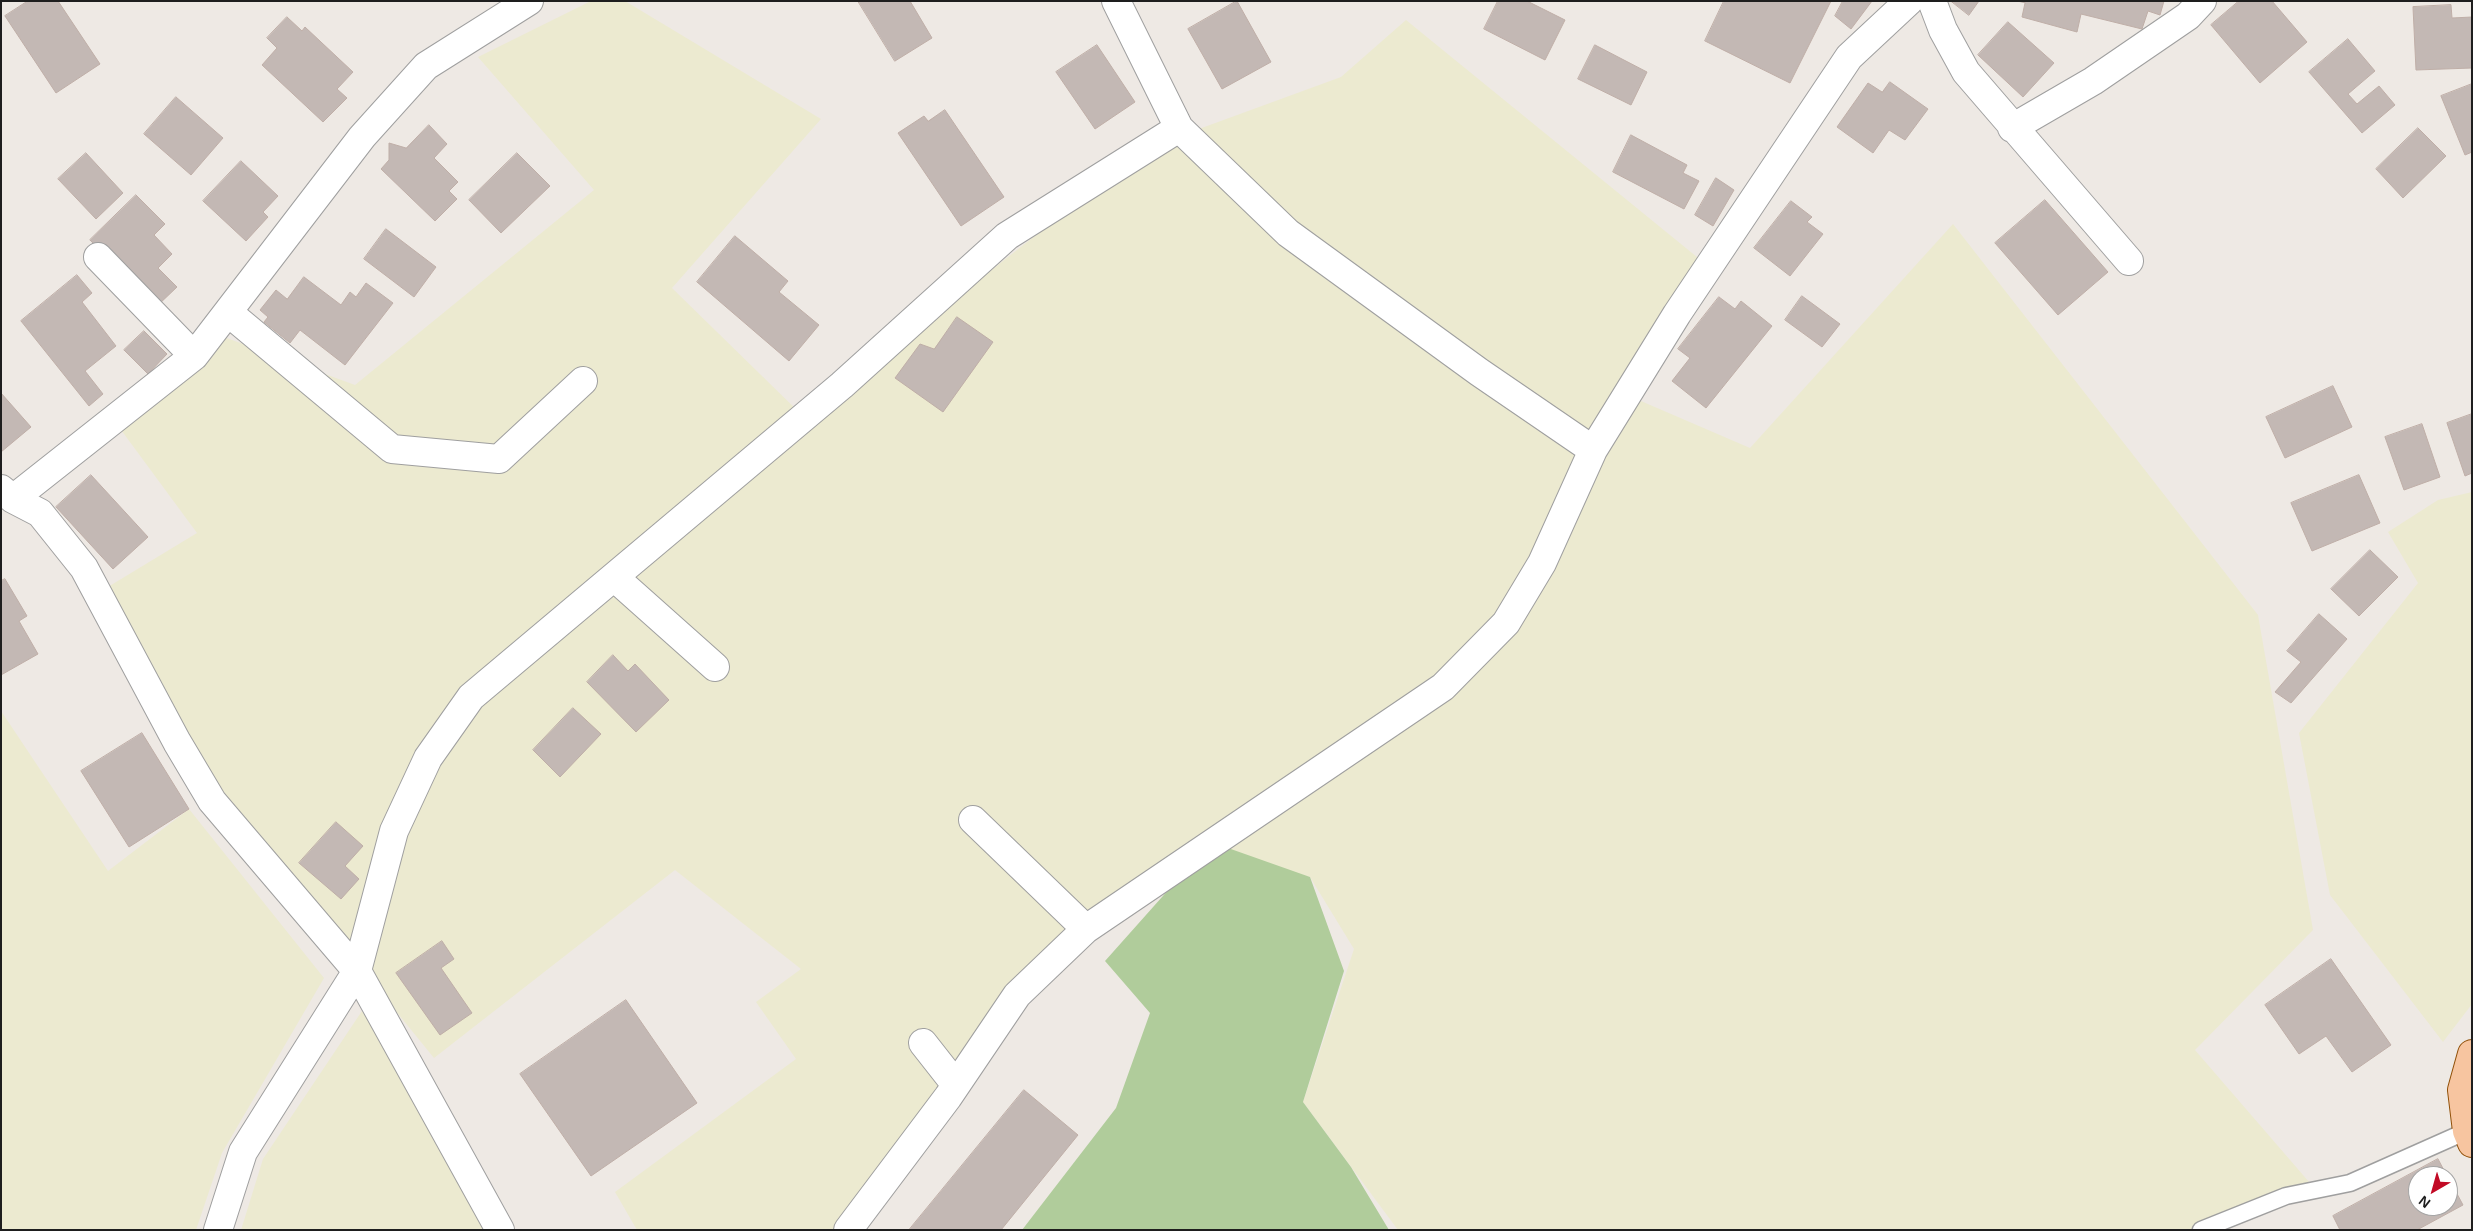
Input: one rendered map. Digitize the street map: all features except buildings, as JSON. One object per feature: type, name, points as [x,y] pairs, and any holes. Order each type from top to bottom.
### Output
[{"type":"main road","points":[[2470,1137],[2462,1090],[2472,1054]]},
{"type":"street","points":[[500,1230],[357,971],[212,801],[177,742],[84,568],[40,513],[7,494],[194,356],[229,313],[362,137],[426,66],[529,1]]},
{"type":"street","points":[[1116,1],[1179,128],[1288,233],[1479,372],[1592,450]]},
{"type":"street","points":[[848,1230],[956,1085],[1017,995],[1086,929],[1444,687],[1506,623],[1542,563],[1592,450],[1682,306],[1849,57],[1909,1]]},
{"type":"street","points":[[1932,1],[1943,30],[1966,72],[2012,128],[2129,261]]},
{"type":"street","points":[[2012,128],[2093,81],[2188,16],[2202,1]]},
{"type":"street","points":[[218,1230],[244,1152],[357,971],[394,831],[428,758],[472,697],[842,385],[1007,236],[1179,128]]},
{"type":"street","points":[[98,257],[194,356]]},
{"type":"street","points":[[229,313],[392,449],[499,459],[583,381]]},
{"type":"street","points":[[614,577],[715,667]]},
{"type":"street","points":[[973,820],[1086,929]]},
{"type":"street","points":[[923,1043],[956,1085]]},
{"type":"lane","points":[[2201,1230],[2286,1196],[2350,1183],[2470,1137]]},
{"type":"shaded area","points":[[591,1],[625,1],[821,119],[672,288],[804,417],[1147,148],[1341,77],[1406,20],[1708,266],[1627,395],[1750,448],[1953,224],[2258,615],[2313,930],[2195,1050],[2316,1190],[2215,1230],[1398,1230],[1303,1102],[1354,949],[1310,877],[1194,856],[1086,929],[851,1230],[637,1230],[615,1192],[796,1059],[756,1002],[801,969],[675,870],[434,1058],[177,742],[98,593],[197,533],[113,419],[213,333],[355,385],[594,190],[478,57]]},
{"type":"shaded area","points":[[2472,492],[2472,1004],[2443,1042],[2330,895],[2299,733],[2418,583],[2388,532],[2438,500]]},
{"type":"shaded area","points":[[1,711],[108,871],[189,809],[324,978],[222,1153],[196,1230],[1,1230]]},
{"type":"shaded area","points":[[362,1011],[511,1230],[241,1230],[263,1159]]},
{"type":"green space","points":[[1211,842],[1310,877],[1344,971],[1303,1102],[1351,1167],[1389,1230],[1022,1230],[1116,1108],[1150,1013],[1105,961]]}]
